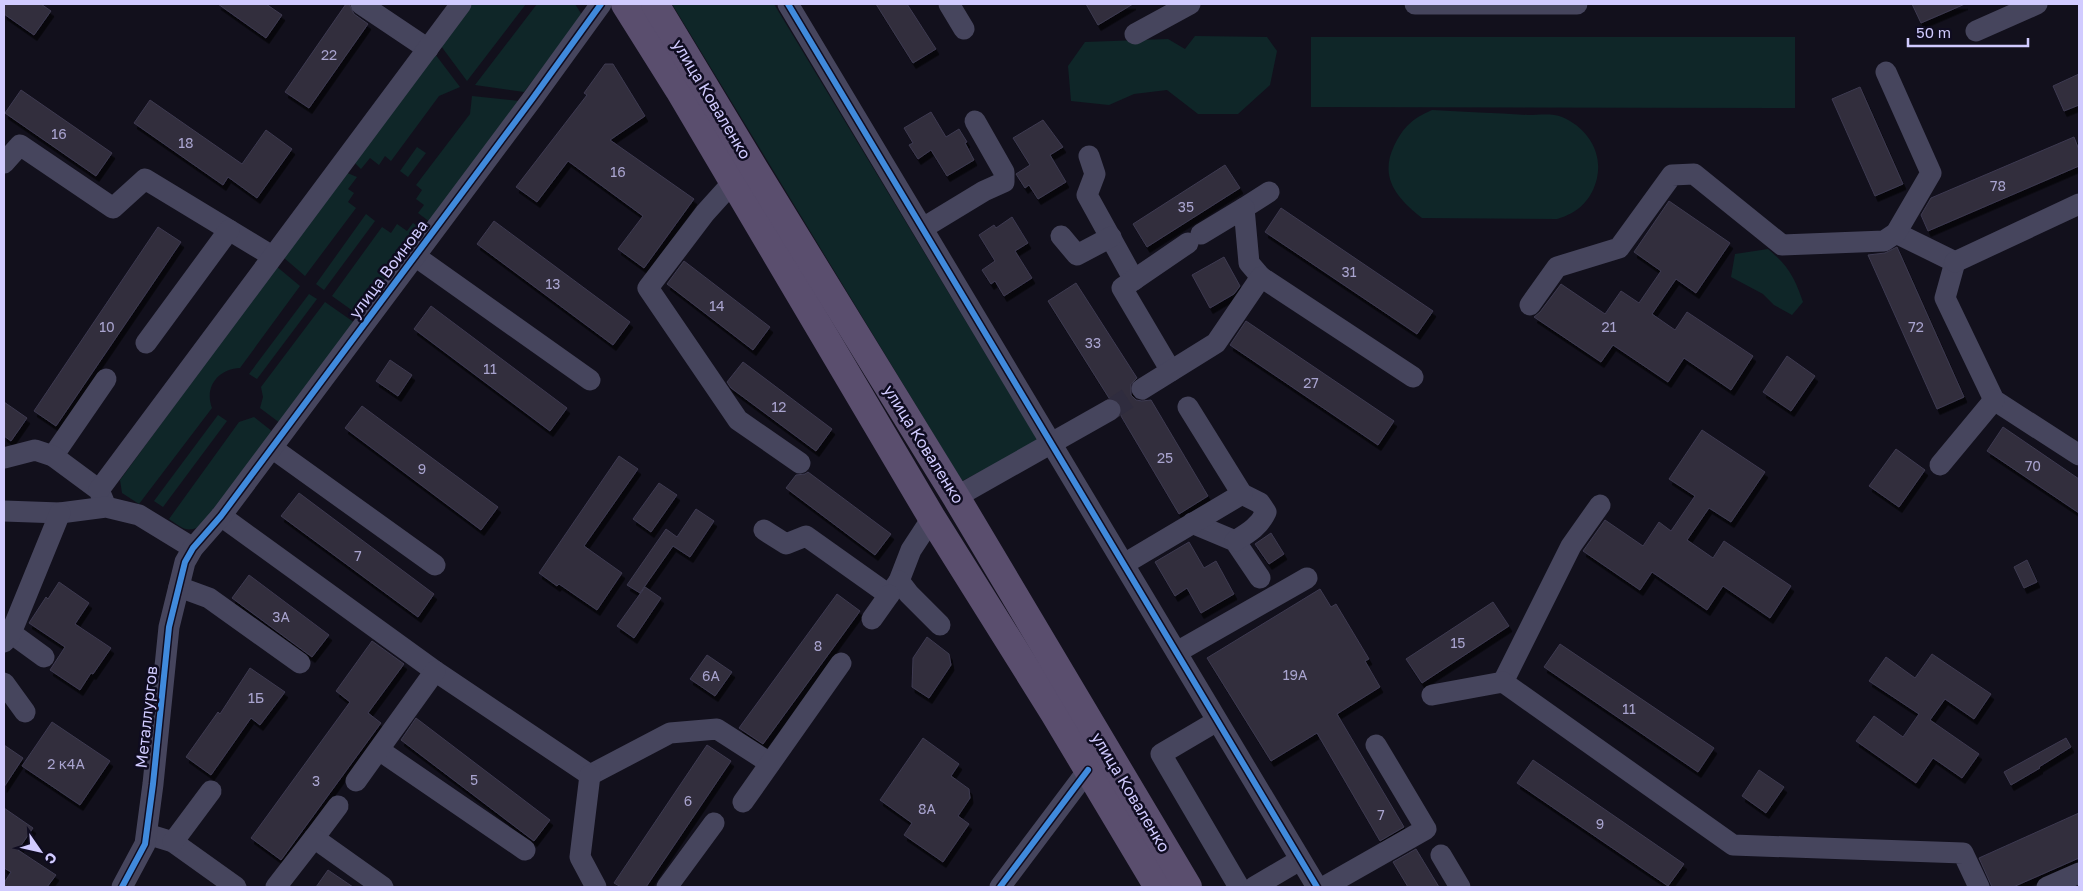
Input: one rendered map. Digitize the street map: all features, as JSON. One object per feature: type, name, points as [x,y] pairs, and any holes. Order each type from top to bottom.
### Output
[{"type":"main road","name":"улица Коваленко","points":[[625,4],[744,176],[956,496],[1099,764],[1158,887]]},
{"type":"main road","name":"улица Коваленко","points":[[655,4],[744,176],[932,518],[1099,764],[1188,887]]},
{"type":"main road","points":[[932,518],[956,496]]},
{"type":"street","points":[[361,4],[428,49]]},
{"type":"street","points":[[4,511],[60,513],[102,499],[272,256],[461,4]]},
{"type":"street","name":"улица Воинова","points":[[193,548],[221,516],[272,448],[534,98],[601,4]]},
{"type":"street","points":[[949,4],[964,29]]},
{"type":"street","points":[[1135,34],[1190,4]]},
{"type":"street","points":[[1415,4],[1577,4]]},
{"type":"street","points":[[1976,32],[2037,4]]},
{"type":"street","points":[[793,5],[923,228],[1317,887]]},
{"type":"street","points":[[1530,305],[1558,267],[1619,248],[1672,175],[1694,174],[1782,245],[1884,241],[1896,233],[1931,173],[1886,72]]},
{"type":"street","points":[[923,228],[984,191],[1004,182],[1004,172],[974,122]]},
{"type":"street","points":[[4,163],[20,145],[113,208],[145,178],[272,256]]},
{"type":"street","points":[[1089,156],[1095,174],[1087,195],[1134,280]]},
{"type":"street","points":[[744,176],[705,212],[648,288],[738,420],[800,463]]},
{"type":"street","points":[[1171,371],[1122,288],[1269,192]]},
{"type":"street","points":[[2079,204],[1955,262],[1945,298],[1994,400],[2079,455]]},
{"type":"street","points":[[1244,208],[1249,263],[1261,277],[1413,376]]},
{"type":"street","points":[[146,343],[229,230]]},
{"type":"street","points":[[1896,233],[1955,262]]},
{"type":"street","points":[[1061,236],[1077,255],[1111,237]]},
{"type":"street","points":[[415,256],[590,380]]},
{"type":"street","points":[[1142,389],[1216,343],[1261,277]]},
{"type":"street","points":[[53,456],[106,379]]},
{"type":"street","points":[[1940,465],[1994,400]]},
{"type":"street","points":[[1188,407],[1242,494],[1260,503],[1266,512],[1262,521],[1252,531],[1235,541]]},
{"type":"street","points":[[956,496],[1110,410]]},
{"type":"street","points":[[272,448],[435,566]]},
{"type":"street","points":[[4,458],[35,450],[53,456],[102,499],[139,515],[193,548]]},
{"type":"street","points":[[1124,564],[1242,494]]},
{"type":"street","points":[[1504,682],[1571,546],[1600,505]]},
{"type":"street","points":[[44,657],[7,637],[60,513]]},
{"type":"street","points":[[221,516],[435,671],[590,775]]},
{"type":"street","points":[[872,619],[894,588],[911,550],[932,518]]},
{"type":"street","points":[[1192,523],[1235,541],[1260,578]]},
{"type":"street","points":[[764,530],[786,544],[806,536],[894,588],[909,594],[940,625]]},
{"type":"street","name":"Металлургов","points":[[122,887],[145,844],[169,627],[185,562],[193,548]]},
{"type":"street","points":[[1177,652],[1307,578]]},
{"type":"street","points":[[179,587],[209,598],[300,663]]},
{"type":"street","points":[[743,802],[841,663]]},
{"type":"street","points":[[356,781],[435,671]]},
{"type":"street","points":[[1432,695],[1504,682],[1733,845],[1963,853],[1979,887]]},
{"type":"street","points":[[4,683],[25,712]]},
{"type":"street","points":[[1217,721],[1160,754],[1239,887]]},
{"type":"street","points":[[590,775],[670,733],[718,729],[770,763]]},
{"type":"street","points":[[1324,887],[1426,829],[1376,745]]},
{"type":"street","points":[[379,750],[525,850]]},
{"type":"street","points":[[1000,887],[1099,764]]},
{"type":"street","points":[[590,775],[580,857],[596,887]]},
{"type":"street","points":[[173,842],[211,790]]},
{"type":"street","points":[[276,887],[338,806]]},
{"type":"street","points":[[667,887],[714,823]]},
{"type":"street","points":[[147,834],[173,842],[236,887]]},
{"type":"street","points":[[314,838],[383,887]]},
{"type":"street","points":[[1441,856],[1460,887]]},
{"type":"street","points":[[1254,887],[1300,860]]},
{"type":"street","points":[[2047,887],[2079,873]]},
{"type":"green space","points":[[472,4],[526,4],[467,81],[441,46]]},
{"type":"green space","points":[[537,4],[575,4],[582,15],[524,92],[475,85]]},
{"type":"green space","points":[[672,4],[774,4],[1037,439],[1034,444],[962,481]]},
{"type":"green space","points":[[1195,36],[1267,37],[1277,51],[1270,85],[1238,114],[1198,114],[1167,90],[1134,94],[1109,105],[1071,101],[1068,66],[1085,42],[1168,39],[1185,49]]},
{"type":"green space","points":[[1311,37],[1795,37],[1795,108],[1311,107]]},
{"type":"green space","points":[[435,54],[460,87],[439,96],[391,161],[385,156],[379,165],[370,158],[361,169],[353,161]]},
{"type":"green space","points":[[472,96],[519,101],[430,222],[418,213],[424,205],[416,199],[422,190],[416,185],[470,114]]},
{"type":"green space","points":[[1432,110],[1550,115],[1571,121],[1591,141],[1595,149],[1598,168],[1592,193],[1578,209],[1557,219],[1422,218],[1405,203],[1393,187],[1389,168],[1390,157],[1394,146],[1405,128],[1414,120]]},
{"type":"green space","points":[[417,147],[426,153],[408,177],[400,171]]},
{"type":"green space","points":[[345,172],[357,177],[348,189],[354,193],[348,202],[356,208],[305,276],[283,257]]},
{"type":"green space","points":[[366,214],[375,221],[324,290],[316,284]]},
{"type":"green space","points":[[413,223],[423,230],[360,316],[332,296],[382,227],[391,233],[397,224],[407,231]]},
{"type":"green space","points":[[1768,249],[1785,266],[1800,293],[1803,302],[1792,315],[1774,305],[1763,294],[1731,277],[1735,254]]},
{"type":"green space","points":[[276,266],[300,286],[240,368],[225,372],[215,381],[210,393],[212,408],[139,504],[122,493],[120,480]]},
{"type":"green space","points":[[309,294],[317,299],[257,379],[249,374]]},
{"type":"green space","points":[[325,302],[355,323],[280,423],[260,408],[263,397],[261,387]]},
{"type":"green space","points":[[218,415],[227,421],[163,507],[154,501]]},
{"type":"green space","points":[[254,417],[273,432],[204,524],[193,529],[186,529],[169,519],[239,422]]},
{"type":"building","points":[[4,4],[41,4],[51,11],[34,35],[4,14]]},
{"type":"building","points":[[218,4],[266,4],[282,15],[266,38]]},
{"type":"building","points":[[346,4],[349,4],[354,14],[368,24],[309,108],[285,92]]},
{"type":"building","points":[[876,4],[907,4],[936,49],[913,63]]},
{"type":"building","points":[[1086,4],[1133,4],[1098,25]]},
{"type":"building","points":[[1912,4],[1965,4],[1921,23]]},
{"type":"building","points":[[605,64],[613,64],[645,116],[610,140],[694,199],[644,268],[618,249],[643,216],[568,161],[537,202],[516,187],[587,95],[584,93]]},
{"type":"building","points":[[2079,74],[2079,105],[2064,111],[2053,86]]},
{"type":"building","points":[[1860,87],[1903,184],[1875,196],[1832,99]]},
{"type":"building","points":[[21,90],[112,153],[96,176],[5,113]]},
{"type":"building","points":[[150,100],[242,164],[266,130],[292,149],[257,198],[228,177],[223,185],[134,123]]},
{"type":"building","points":[[931,112],[946,137],[959,129],[967,142],[965,143],[974,160],[947,176],[931,150],[918,159],[909,145],[913,143],[904,128]]},
{"type":"building","points":[[1043,120],[1063,147],[1050,155],[1066,182],[1038,199],[1029,185],[1025,188],[1016,174],[1030,165],[1013,138]]},
{"type":"building","points":[[2074,137],[2079,150],[2079,166],[1928,231],[1921,215],[1931,198]]},
{"type":"building","points":[[1225,165],[1240,188],[1147,247],[1133,224]]},
{"type":"building","points":[[1669,201],[1730,243],[1696,293],[1676,279],[1652,314],[1675,330],[1687,312],[1753,356],[1731,390],[1684,358],[1668,382],[1613,345],[1601,362],[1534,317],[1561,284],[1605,314],[1621,291],[1639,303],[1661,271],[1634,252]]},
{"type":"building","points":[[1281,208],[1433,311],[1417,334],[1265,232]]},
{"type":"building","points":[[1012,217],[1028,243],[1015,251],[1032,278],[1004,296],[995,281],[991,284],[982,270],[995,261],[979,235],[994,225],[996,228]]},
{"type":"building","points":[[494,221],[630,322],[613,345],[477,244]]},
{"type":"building","points":[[158,227],[181,242],[56,426],[34,411]]},
{"type":"building","points":[[1897,247],[1964,397],[1937,409],[1868,255],[1885,253]]},
{"type":"building","points":[[1224,257],[1240,286],[1234,294],[1210,308],[1192,275]]},
{"type":"building","points":[[684,261],[770,327],[753,350],[667,284]]},
{"type":"building","points":[[1076,283],[1137,378],[1131,384],[1131,395],[1136,400],[1151,400],[1208,496],[1179,514],[1121,416],[1121,403],[1116,399],[1109,398],[1048,301]]},
{"type":"building","points":[[431,306],[567,408],[550,431],[414,329]]},
{"type":"building","points":[[1246,321],[1394,421],[1378,445],[1230,345]]},
{"type":"building","points":[[1787,356],[1815,376],[1791,411],[1763,392]]},
{"type":"building","points":[[390,360],[412,375],[398,396],[376,381]]},
{"type":"building","points":[[743,362],[832,429],[816,451],[731,388],[727,382]]},
{"type":"building","points":[[4,402],[27,418],[11,441],[4,436]]},
{"type":"building","points":[[362,406],[498,507],[481,530],[345,428]]},
{"type":"building","points":[[2003,427],[2079,479],[2079,513],[1987,451]]},
{"type":"building","points":[[1702,430],[1765,472],[1731,522],[1709,508],[1687,540],[1713,558],[1724,541],[1791,586],[1770,618],[1723,586],[1707,610],[1652,572],[1640,590],[1583,551],[1605,520],[1643,546],[1659,522],[1671,531],[1695,496],[1669,479]]},
{"type":"building","points":[[1896,449],[1925,470],[1899,507],[1869,486]]},
{"type":"building","points":[[619,456],[638,469],[584,546],[622,573],[597,610],[539,573]]},
{"type":"building","points":[[808,472],[891,534],[875,555],[786,488],[796,475]]},
{"type":"building","points":[[659,483],[677,495],[651,532],[633,519]]},
{"type":"building","points":[[299,493],[434,594],[418,617],[281,516]]},
{"type":"building","points":[[696,509],[714,521],[690,557],[673,546],[640,593],[627,585],[666,529],[677,537]]},
{"type":"building","points":[[1271,533],[1284,554],[1269,564],[1255,544]]},
{"type":"building","points":[[1189,542],[1204,568],[1216,561],[1234,594],[1201,613],[1187,588],[1175,596],[1155,562]]},
{"type":"building","points":[[2027,560],[2037,582],[2024,588],[2014,567]]},
{"type":"building","points":[[249,575],[329,635],[312,657],[232,598]]},
{"type":"building","points":[[59,582],[89,603],[75,624],[111,648],[80,690],[50,670],[65,647],[29,623],[46,597],[48,599]]},
{"type":"building","points":[[645,587],[661,598],[634,638],[617,626]]},
{"type":"building","points":[[1320,589],[1331,607],[1336,604],[1369,659],[1365,661],[1380,687],[1337,714],[1404,827],[1380,841],[1317,733],[1271,761],[1207,658]]},
{"type":"building","points":[[837,594],[860,611],[763,744],[739,728]]},
{"type":"building","points":[[1493,602],[1509,626],[1422,683],[1406,659]]},
{"type":"building","points":[[927,637],[949,654],[951,665],[929,698],[912,687],[913,658]]},
{"type":"building","points":[[372,641],[404,664],[368,713],[381,723],[281,860],[251,838],[350,702],[336,691]]},
{"type":"building","points":[[1560,644],[1714,748],[1698,772],[1544,667]]},
{"type":"building","points":[[1932,654],[1991,694],[1974,719],[1945,699],[1930,720],[1979,754],[1962,778],[1933,758],[1916,783],[1856,741],[1874,716],[1903,737],[1919,714],[1869,681],[1886,657],[1915,678]]},
{"type":"building","points":[[707,655],[732,672],[715,696],[690,679]]},
{"type":"building","points":[[250,668],[285,692],[260,725],[251,718],[211,775],[186,757],[218,712],[220,714]]},
{"type":"building","points":[[416,718],[550,820],[534,841],[401,740]]},
{"type":"building","points":[[52,722],[110,761],[80,805],[22,766]]},
{"type":"building","points":[[923,738],[959,764],[951,776],[969,789],[970,798],[958,816],[969,824],[943,862],[904,835],[912,823],[880,800]]},
{"type":"building","points":[[2066,738],[2071,747],[2011,785],[2004,772]]},
{"type":"building","points":[[4,745],[23,758],[4,787]]},
{"type":"building","points":[[707,745],[731,761],[646,887],[621,887],[614,883]]},
{"type":"building","points":[[1533,760],[1684,864],[1668,886],[1517,783]]},
{"type":"building","points":[[1759,770],[1784,787],[1766,813],[1742,796]]},
{"type":"building","points":[[4,808],[33,828],[18,850],[56,875],[47,887],[4,887],[4,883],[11,872],[4,868]]},
{"type":"building","points":[[2079,813],[2079,858],[2013,887],[1992,887],[1979,858]]},
{"type":"building","points":[[1416,849],[1439,887],[1408,887],[1393,862]]},
{"type":"building","points":[[328,870],[353,887],[316,887]]},
{"type":"tunnel","points":[[1110,410],[1142,389]]},
{"type":"cycle path","points":[[122,887],[145,844],[169,627],[185,562],[193,548],[221,516],[601,4]]},
{"type":"cycle path","points":[[788,4],[1317,887]]},
{"type":"cycle path","points":[[1000,887],[1088,770]]}]
